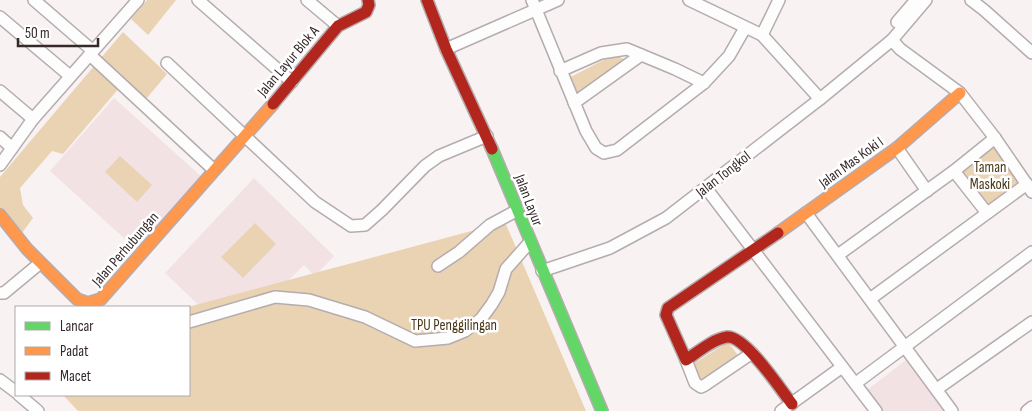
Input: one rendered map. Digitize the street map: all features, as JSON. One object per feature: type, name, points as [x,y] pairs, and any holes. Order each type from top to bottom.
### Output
[{"type":"street","points":[[34,0],[214,170]]},
{"type":"street","points":[[0,164],[33,119],[135,4],[122,0]]},
{"type":"street","points":[[198,0],[292,82]]},
{"type":"street","points":[[306,0],[338,26]]},
{"type":"street","name":"Jalan Layur Blok A","points":[[244,135],[292,82],[338,26],[362,15],[368,9],[368,0]]},
{"type":"street","name":"Jalan Layur","points":[[427,0],[446,49],[487,136],[602,411]]},
{"type":"street","points":[[446,49],[534,5],[558,0]]},
{"type":"street","points":[[689,0],[762,35],[820,99]]},
{"type":"street","points":[[762,35],[779,0]]},
{"type":"street","name":"Jalan Tongkol","points":[[888,43],[887,36],[916,0]]},
{"type":"street","name":"Jalan Tongkol","points":[[542,271],[610,248],[666,218],[820,99],[888,43],[926,0]]},
{"type":"street","points":[[971,0],[1029,46]]},
{"type":"street","points":[[534,5],[586,132],[600,152],[609,153],[617,150],[632,139],[704,83],[729,56],[745,28]]},
{"type":"street","points":[[0,17],[70,76]]},
{"type":"street","points":[[870,299],[987,213],[1029,188],[960,94],[900,49],[888,43]]},
{"type":"street","points":[[560,71],[601,53],[627,49],[704,83]]},
{"type":"street","points":[[574,103],[641,54]]},
{"type":"street","points":[[167,63],[314,202],[351,226],[365,225],[425,166],[439,156],[487,136]]},
{"type":"street","points":[[0,91],[33,119]]},
{"type":"street","name":"Jalan Mas Koki I","points":[[686,360],[668,321],[666,315],[668,308],[897,148],[960,94]]},
{"type":"street","name":"Jalan Perhubungan","points":[[0,215],[39,264],[77,299],[83,303],[94,303],[100,300],[244,135]]},
{"type":"street","points":[[0,137],[12,148]]},
{"type":"street","points":[[838,256],[954,171],[994,138]]},
{"type":"street","points":[[897,148],[927,191]]},
{"type":"street","points":[[954,171],[987,213]]},
{"type":"street","points":[[706,188],[876,411]]},
{"type":"street","points":[[438,266],[459,252],[490,226],[518,210]]},
{"type":"street","points":[[806,213],[952,411]]},
{"type":"street","points":[[190,322],[275,297],[309,300],[365,317],[416,341],[448,338],[465,331],[481,319],[499,292],[506,269],[530,242]]},
{"type":"street","points":[[856,384],[904,346],[1032,252]]},
{"type":"street","points":[[0,293],[4,293],[39,264]]},
{"type":"street","points":[[937,389],[1032,322]]},
{"type":"street","points":[[752,353],[701,387],[695,383],[686,360],[724,338],[734,337],[752,353],[792,404]]},
{"type":"street","points":[[781,411],[842,367]]},
{"type":"street","points":[[0,380],[15,391]]},
{"type":"street","points":[[20,396],[38,411]]},
{"type":"street","points":[[1026,411],[1032,407]]},
{"type":"shaded area","points":[[114,98],[203,178],[136,249],[50,171]]},
{"type":"shaded area","points":[[254,178],[334,256],[315,276],[304,265],[273,296],[209,315],[165,273]]},
{"type":"shaded area","points":[[906,360],[944,411],[883,411],[867,390]]},
{"type":"green space","points":[[147,0],[176,0],[148,35],[131,19]]},
{"type":"green space","points":[[123,32],[167,74],[141,105],[120,87],[63,154],[52,151],[20,188],[23,205],[33,218],[16,241],[0,208],[0,177]]},
{"type":"green space","points":[[615,54],[627,61],[574,100],[565,80]]},
{"type":"green space","name":"Taman Maskoki","points":[[994,142],[1023,184],[988,210],[958,171]]},
{"type":"green space","points":[[120,156],[152,185],[137,202],[105,172]]},
{"type":"green space","name":"TPU Penggilingan","points":[[505,222],[586,411],[78,411],[64,396],[190,396],[190,306]]},
{"type":"green space","points":[[255,223],[276,244],[243,278],[221,257]]},
{"type":"green space","points":[[728,342],[740,358],[701,383],[693,364]]},
{"type":"traffic: fast","points":[[492,149],[602,411]]},
{"type":"traffic: slow","points":[[778,233],[897,148],[960,93]]},
{"type":"traffic: slow","points":[[0,215],[27,249],[77,299],[88,303],[101,299],[273,104]]},
{"type":"traffic: jam","points":[[273,104],[338,26],[366,12],[369,5],[368,0]]},
{"type":"traffic: jam","points":[[427,0],[446,49],[492,149]]},
{"type":"traffic: jam","points":[[778,233],[668,308],[666,315],[686,360],[716,340],[727,337],[735,339],[753,354],[792,404]]}]
